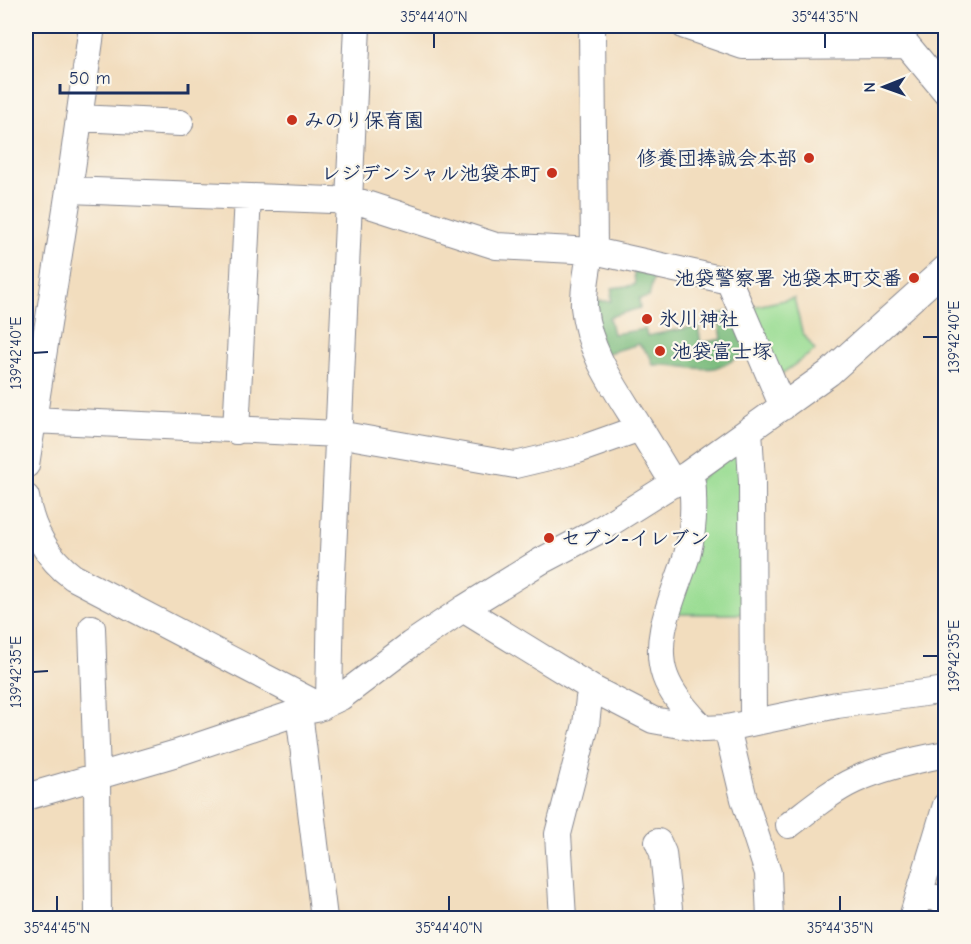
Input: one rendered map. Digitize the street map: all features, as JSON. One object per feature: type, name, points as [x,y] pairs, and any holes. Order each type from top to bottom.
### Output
[{"type":"street","points":[[26,465],[92,26]]},
{"type":"street","points":[[324,918],[317,707],[331,596],[357,26]]},
{"type":"street","points":[[592,26],[592,251],[584,294],[588,330],[606,373],[640,428],[681,479],[692,480],[694,512],[687,554],[672,597],[663,633],[662,663],[665,678],[684,706],[715,728],[732,744],[744,799],[768,873],[770,918]]},
{"type":"street","points":[[685,26],[743,46],[910,35],[945,93]]},
{"type":"street","points":[[79,117],[180,123]]},
{"type":"street","points":[[69,190],[357,201],[496,246],[592,251],[729,281],[783,407]]},
{"type":"street","points":[[236,431],[248,197]]},
{"type":"street","points":[[26,797],[177,753],[341,698],[411,644],[463,609],[541,561],[596,532],[681,479],[783,407],[829,373],[945,268]]},
{"type":"street","points":[[32,420],[338,434],[515,465],[578,450],[640,428]]},
{"type":"street","points":[[749,430],[752,482],[753,722]]},
{"type":"street","points":[[26,497],[30,531],[61,568],[317,707]]},
{"type":"street","points":[[463,609],[593,689],[653,720],[715,728],[837,705],[945,690]]},
{"type":"street","points":[[92,628],[97,776],[98,918]]},
{"type":"street","points":[[563,918],[558,834],[593,689]]},
{"type":"street","points":[[789,825],[824,798],[855,780],[893,767],[945,754]]},
{"type":"street","points":[[912,918],[945,805]]},
{"type":"street","points":[[658,843],[663,853],[670,918]]},
{"type":"street","points":[[920,892],[945,902]]},
{"type":"green space","points":[[634,271],[654,276],[649,297],[639,299],[640,308],[609,317],[613,334],[645,329],[647,336],[698,326],[701,343],[722,339],[718,315],[729,311],[753,349],[724,365],[707,369],[653,365],[650,356],[639,344],[604,354],[591,301],[611,301],[612,288],[635,285]]},
{"type":"green space","points":[[794,298],[802,332],[815,350],[777,377],[747,308]]},
{"type":"green space","points":[[746,443],[749,614],[672,614],[697,481]]},
{"type":"place","name":"みのり保育園","points":[[292,120]]},
{"type":"place","name":"修養団捧誠会本部","points":[[809,158]]},
{"type":"place","name":"レジデンシャル池袋本町","points":[[552,173]]},
{"type":"place","name":"池袋警察署 池袋本町交番","points":[[914,278]]},
{"type":"place","name":"氷川神社","points":[[647,319]]},
{"type":"place","name":"池袋富士塚","points":[[660,351]]},
{"type":"place","name":"セブン-イレブン","points":[[549,538]]}]
